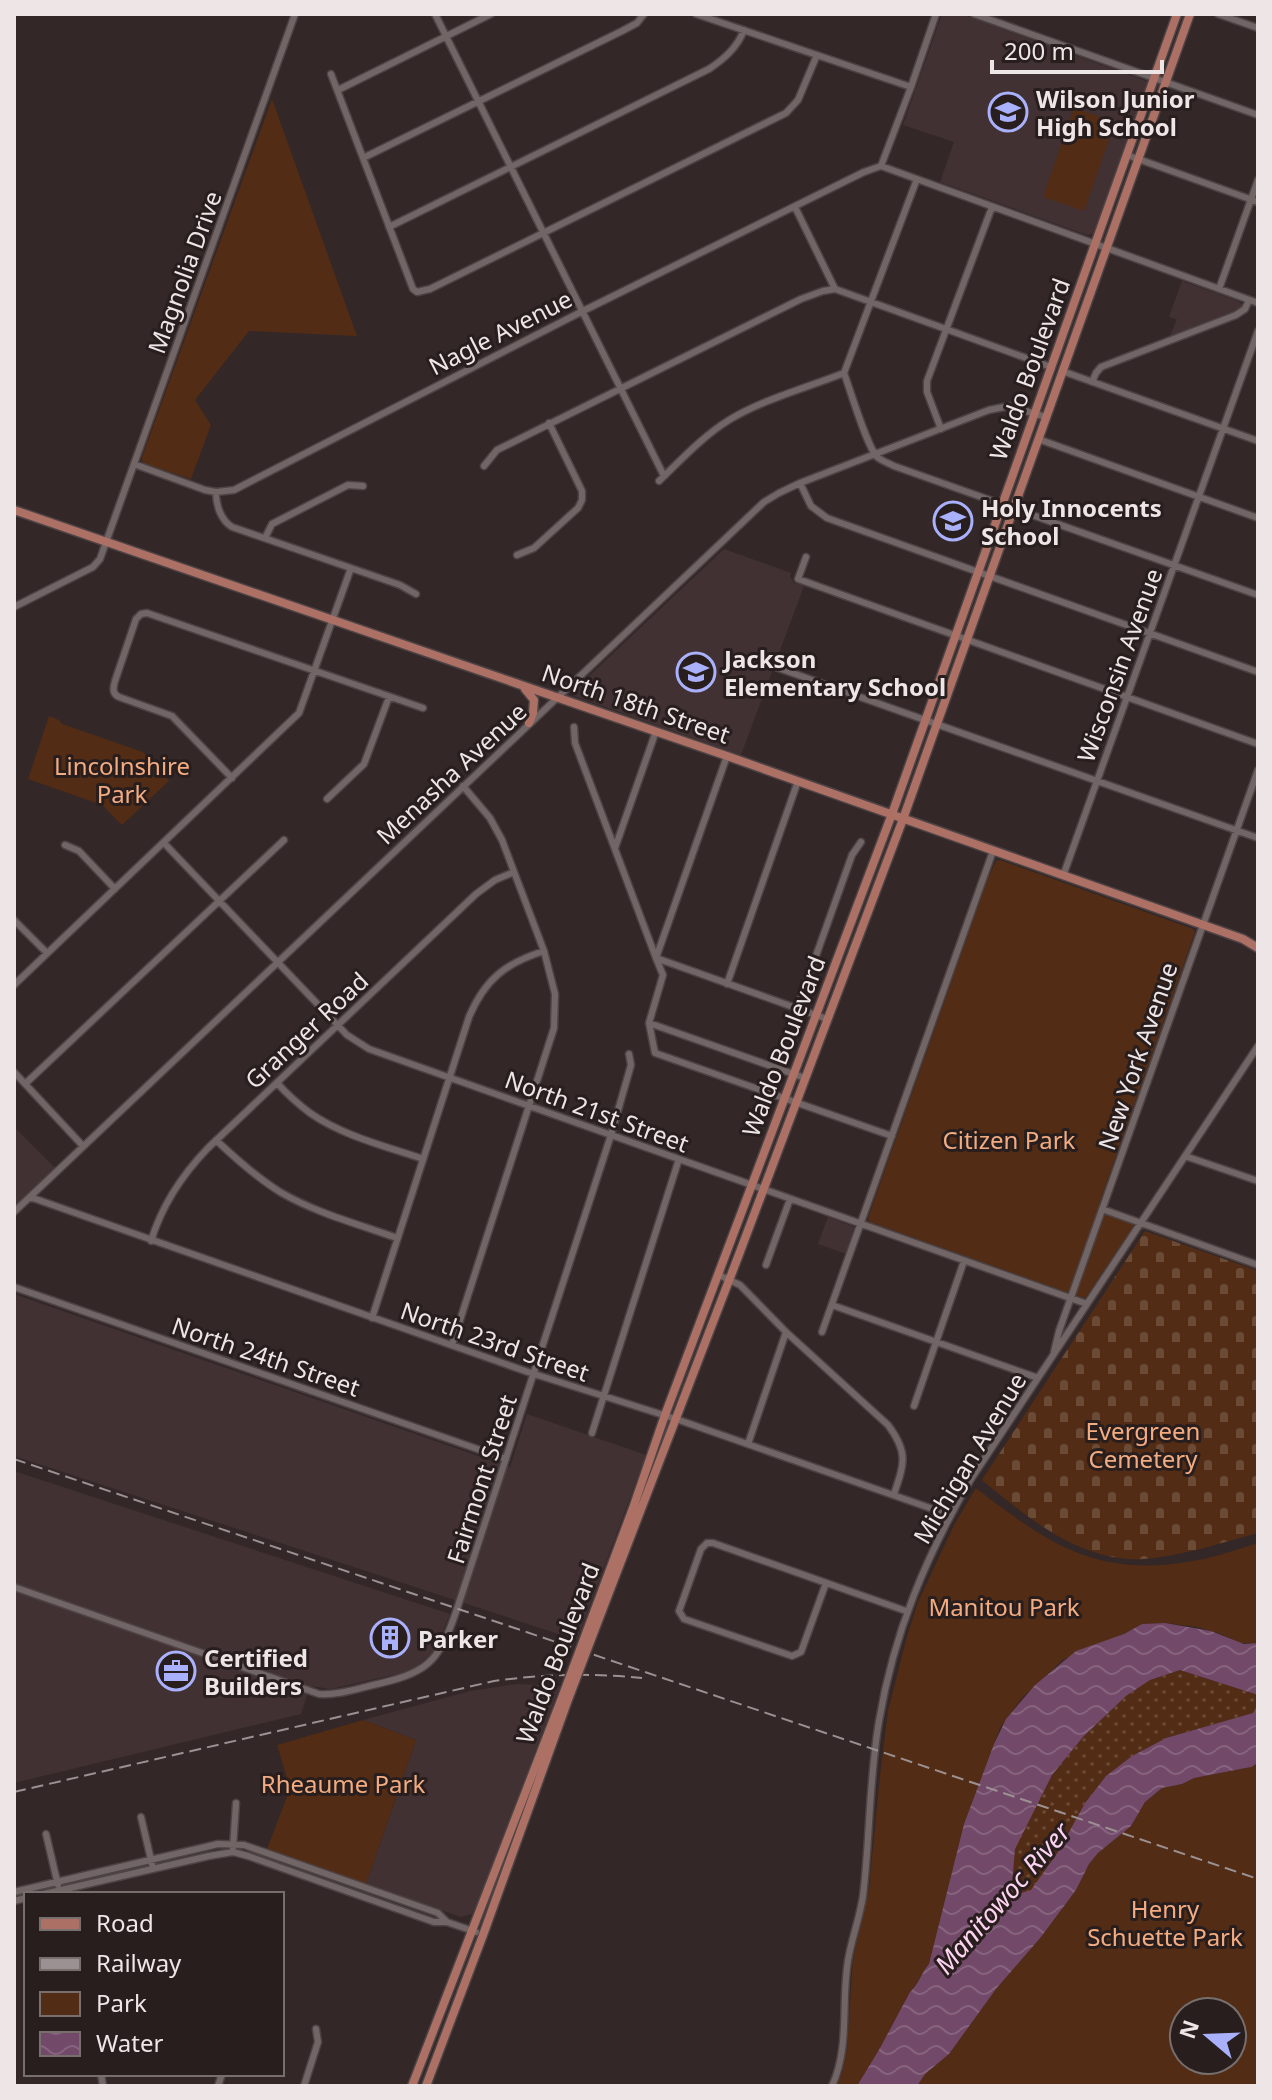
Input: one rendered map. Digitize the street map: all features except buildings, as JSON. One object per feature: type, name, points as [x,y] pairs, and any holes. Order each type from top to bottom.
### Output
[{"type":"main road","name":"Waldo Boulevard","points":[[590,1632],[665,1415],[892,814],[1177,14]]},
{"type":"main road","name":"Waldo Boulevard","points":[[412,2086],[676,1419],[903,819],[1190,14]]},
{"type":"main road","name":"North 18th Street","points":[[14,510],[656,731],[1203,926],[1258,941]]},
{"type":"main road","points":[[522,685],[534,700],[529,723]]},
{"type":"main road","name":"North 18th Street","points":[[1243,939],[1258,948]]},
{"type":"main road","name":"Waldo Boulevard","points":[[426,2086],[483,1935],[566,1696]]},
{"type":"street","name":"Magnolia Drive","points":[[106,541],[295,14]]},
{"type":"street","points":[[435,14],[583,311],[662,479],[728,421],[844,373]]},
{"type":"street","points":[[338,90],[491,14]]},
{"type":"street","points":[[363,158],[622,31],[637,23],[644,14]]},
{"type":"street","points":[[696,14],[911,87]]},
{"type":"street","points":[[936,14],[881,166],[1258,303]]},
{"type":"street","points":[[974,14],[1258,115]]},
{"type":"street","points":[[1218,14],[1258,28]]},
{"type":"street","points":[[389,227],[709,69],[726,58],[744,30]]},
{"type":"street","points":[[331,74],[413,289],[417,292],[430,289],[786,113],[798,100],[817,55]]},
{"type":"street","points":[[1127,155],[1255,201]]},
{"type":"street","name":"Nagle Avenue","points":[[216,492],[241,487],[583,311],[881,166]]},
{"type":"street","points":[[917,179],[844,373],[880,459],[1258,595]]},
{"type":"street","points":[[1219,289],[1255,201],[1258,180]]},
{"type":"street","points":[[795,207],[835,289]]},
{"type":"street","points":[[941,429],[927,392],[930,370],[992,207]]},
{"type":"street","points":[[484,466],[497,450],[549,423],[801,299],[835,289],[1051,367]]},
{"type":"street","points":[[1092,382],[1101,367],[1234,316],[1246,308],[1249,300]]},
{"type":"street","name":"Wisconsin Avenue","points":[[1063,876],[1258,331]]},
{"type":"street","points":[[1062,371],[1258,441]]},
{"type":"street","name":"Menasha Avenue","points":[[14,1212],[764,502],[800,483],[1003,407],[1015,407],[1046,417]]},
{"type":"street","points":[[517,555],[534,548],[578,508],[582,500],[582,491],[549,423]]},
{"type":"street","points":[[1038,439],[1258,518]]},
{"type":"street","points":[[134,464],[216,492],[220,513],[232,527],[400,585],[416,594]]},
{"type":"street","points":[[800,483],[811,506],[827,518],[1258,672]]},
{"type":"street","points":[[265,538],[272,524],[348,485],[363,486]]},
{"type":"street","points":[[14,607],[93,567],[100,559],[106,541]]},
{"type":"street","points":[[806,557],[798,579],[1258,744]]},
{"type":"street","points":[[14,985],[299,713],[351,568]]},
{"type":"street","points":[[232,778],[172,716],[114,693],[113,687],[138,616],[144,612],[423,708]]},
{"type":"street","points":[[767,664],[1258,838]]},
{"type":"street","points":[[327,799],[364,764],[389,697]]},
{"type":"street","points":[[574,727],[575,743],[663,975],[649,1023],[655,1053],[892,1136]]},
{"type":"street","points":[[614,849],[656,731]]},
{"type":"street","points":[[656,958],[727,756]]},
{"type":"street","name":"New York Avenue","points":[[1053,1355],[1070,1298],[1258,770]]},
{"type":"street","points":[[727,984],[798,781]]},
{"type":"street","points":[[452,1345],[554,1028],[556,1010],[544,951],[502,840],[490,818],[463,786]]},
{"type":"street","points":[[25,1084],[284,840]]},
{"type":"street","points":[[797,1009],[852,855],[861,842]]},
{"type":"street","name":"North 21st Street","points":[[164,843],[338,1025],[356,1042],[369,1049],[1087,1304]]},
{"type":"street","points":[[65,845],[79,851],[115,889]]},
{"type":"street","points":[[822,1332],[993,851]]},
{"type":"street","name":"Granger Road","points":[[151,1241],[175,1188],[216,1140],[476,894],[495,880],[514,872]]},
{"type":"street","points":[[14,920],[47,953]]},
{"type":"street","points":[[372,1318],[469,1017],[485,987],[505,968],[544,951]]},
{"type":"street","points":[[656,958],[827,1019]]},
{"type":"street","points":[[649,1023],[805,1078]]},
{"type":"street","name":"Michigan Avenue","points":[[832,2086],[842,2055],[849,1954],[863,1894],[879,1718],[906,1611],[950,1515],[1258,1046]]},
{"type":"street","name":"Fairmont Street","points":[[14,1587],[319,1694],[335,1694],[408,1677],[421,1670],[438,1654],[455,1617],[611,1135],[631,1065],[629,1054]]},
{"type":"street","points":[[14,1072],[83,1146]]},
{"type":"street","points":[[277,1083],[327,1124],[423,1159]]},
{"type":"street","points":[[216,1140],[249,1170],[280,1192],[320,1211],[397,1238]]},
{"type":"street","points":[[1185,1156],[1258,1181]]},
{"type":"street","points":[[592,1433],[679,1159]]},
{"type":"street","name":"North 23rd Street","points":[[30,1197],[534,1374],[665,1415],[950,1515]]},
{"type":"street","points":[[766,1265],[790,1199]]},
{"type":"street","points":[[1102,1209],[1258,1265]]},
{"type":"street","points":[[914,1406],[964,1261]]},
{"type":"street","points":[[719,1275],[740,1285],[786,1332],[888,1425],[899,1440],[903,1455],[894,1494]]},
{"type":"street","name":"North 24th Street","points":[[14,1287],[506,1459]]},
{"type":"street","points":[[832,1305],[1038,1378]]},
{"type":"street","points":[[748,1444],[786,1332]]},
{"type":"street","points":[[826,1583],[801,1652],[792,1656],[684,1619],[679,1611],[701,1549],[707,1543],[713,1543],[906,1611]]},
{"type":"street","points":[[233,1852],[236,1803]]},
{"type":"street","points":[[141,1817],[153,1869]]},
{"type":"street","points":[[46,1834],[59,1892],[233,1852],[434,1922],[447,1922],[483,1935]]},
{"type":"street","points":[[14,1892],[218,1844],[233,1844],[438,1913],[447,1922]]},
{"type":"street","points":[[304,2086],[318,2042],[316,2029]]},
{"type":"shaded area","points":[[942,14],[961,14],[1148,83],[1092,234],[1087,235],[940,182],[954,142],[903,125]]},
{"type":"shaded area","points":[[1182,281],[1238,301],[1243,307],[1170,336],[1177,319],[1169,317]]},
{"type":"shaded area","points":[[724,549],[791,573],[794,583],[804,586],[741,755],[574,696],[573,691]]},
{"type":"shaded area","points":[[14,1127],[58,1171],[14,1212]]},
{"type":"shaded area","points":[[828,1217],[854,1227],[846,1254],[818,1244]]},
{"type":"shaded area","points":[[14,1294],[510,1467],[527,1414],[646,1455],[577,1640],[14,1456]]},
{"type":"shaded area","points":[[14,1471],[450,1614],[435,1651],[415,1668],[331,1689],[310,1686],[301,1714],[14,1783]]},
{"type":"shaded area","points":[[517,1684],[560,1686],[472,1914],[461,1917],[366,1884],[416,1740],[363,1720],[470,1691]]},
{"type":"green space","points":[[272,99],[357,336],[249,331],[195,400],[211,425],[191,479],[146,464],[142,457]]},
{"type":"green space","points":[[1074,108],[1115,122],[1084,211],[1043,197]]},
{"type":"green space","name":"Lincolnshire Park","points":[[49,716],[62,724],[143,752],[169,781],[122,825],[102,805],[28,779]]},
{"type":"green space","name":"Citizen Park","points":[[996,861],[1195,932],[1099,1204],[1138,1219],[1083,1298],[870,1222],[868,1218],[988,878]]},
{"type":"green space","name":"Evergreen Cemetery","points":[[1145,1231],[1258,1271],[1258,1533],[1201,1549],[1144,1559],[1098,1554],[1077,1546],[1017,1509],[982,1480]]},
{"type":"green space","name":"Manitou Park","points":[[976,1488],[1049,1539],[1098,1559],[1154,1565],[1187,1562],[1258,1543],[1258,1643],[1240,1643],[1197,1627],[1142,1624],[1064,1659],[1022,1698],[1000,1728],[964,1824],[929,1964],[857,2086],[836,2086],[847,2049],[853,1958],[869,1888],[888,1711],[918,1602],[954,1525]]},
{"type":"green space","points":[[1180,1670],[1258,1695],[1258,1704],[1253,1713],[1166,1738],[1132,1756],[1106,1776],[1085,1803],[1058,1852],[1031,1891],[1011,1896],[1014,1849],[1052,1775],[1083,1737],[1126,1696],[1150,1680]]},
{"type":"green space","name":"Rheaume Park","points":[[363,1720],[416,1740],[366,1884],[267,1849],[290,1789],[277,1745]]},
{"type":"green space","name":"Henry Schuette Park","points":[[1258,1763],[1258,2086],[917,2086],[924,2074],[949,2054],[996,1989],[1041,1937],[1076,1890],[1098,1853],[1131,1826],[1145,1802],[1162,1788]]},
{"type":"water","name":"Manitowoc River","points":[[1165,1623],[1211,1631],[1244,1644],[1258,1643],[1258,1695],[1180,1670],[1150,1680],[1126,1696],[1083,1737],[1052,1775],[1015,1849],[1011,1896],[1031,1890],[1058,1852],[1085,1803],[1106,1776],[1132,1756],[1166,1738],[1253,1713],[1258,1704],[1258,1763],[1162,1788],[1145,1802],[1131,1826],[1098,1853],[1076,1890],[1041,1937],[996,1989],[949,2054],[925,2074],[917,2086],[857,2086],[929,1964],[964,1824],[1006,1719],[1035,1685],[1076,1651],[1124,1634],[1142,1624]]},
{"type":"railway","points":[[14,1459],[1258,1879]]},
{"type":"railway","points":[[14,1792],[494,1681],[568,1675],[642,1678]]},
{"type":"place","name":"Wilson Junior High School","points":[[1008,112]]},
{"type":"place","name":"Holy Innocents School","points":[[953,521]]},
{"type":"place","name":"Jackson Elementary School","points":[[696,672]]},
{"type":"place","name":"Parker","points":[[390,1638]]},
{"type":"place","name":"Certified Builders","points":[[176,1671]]}]
